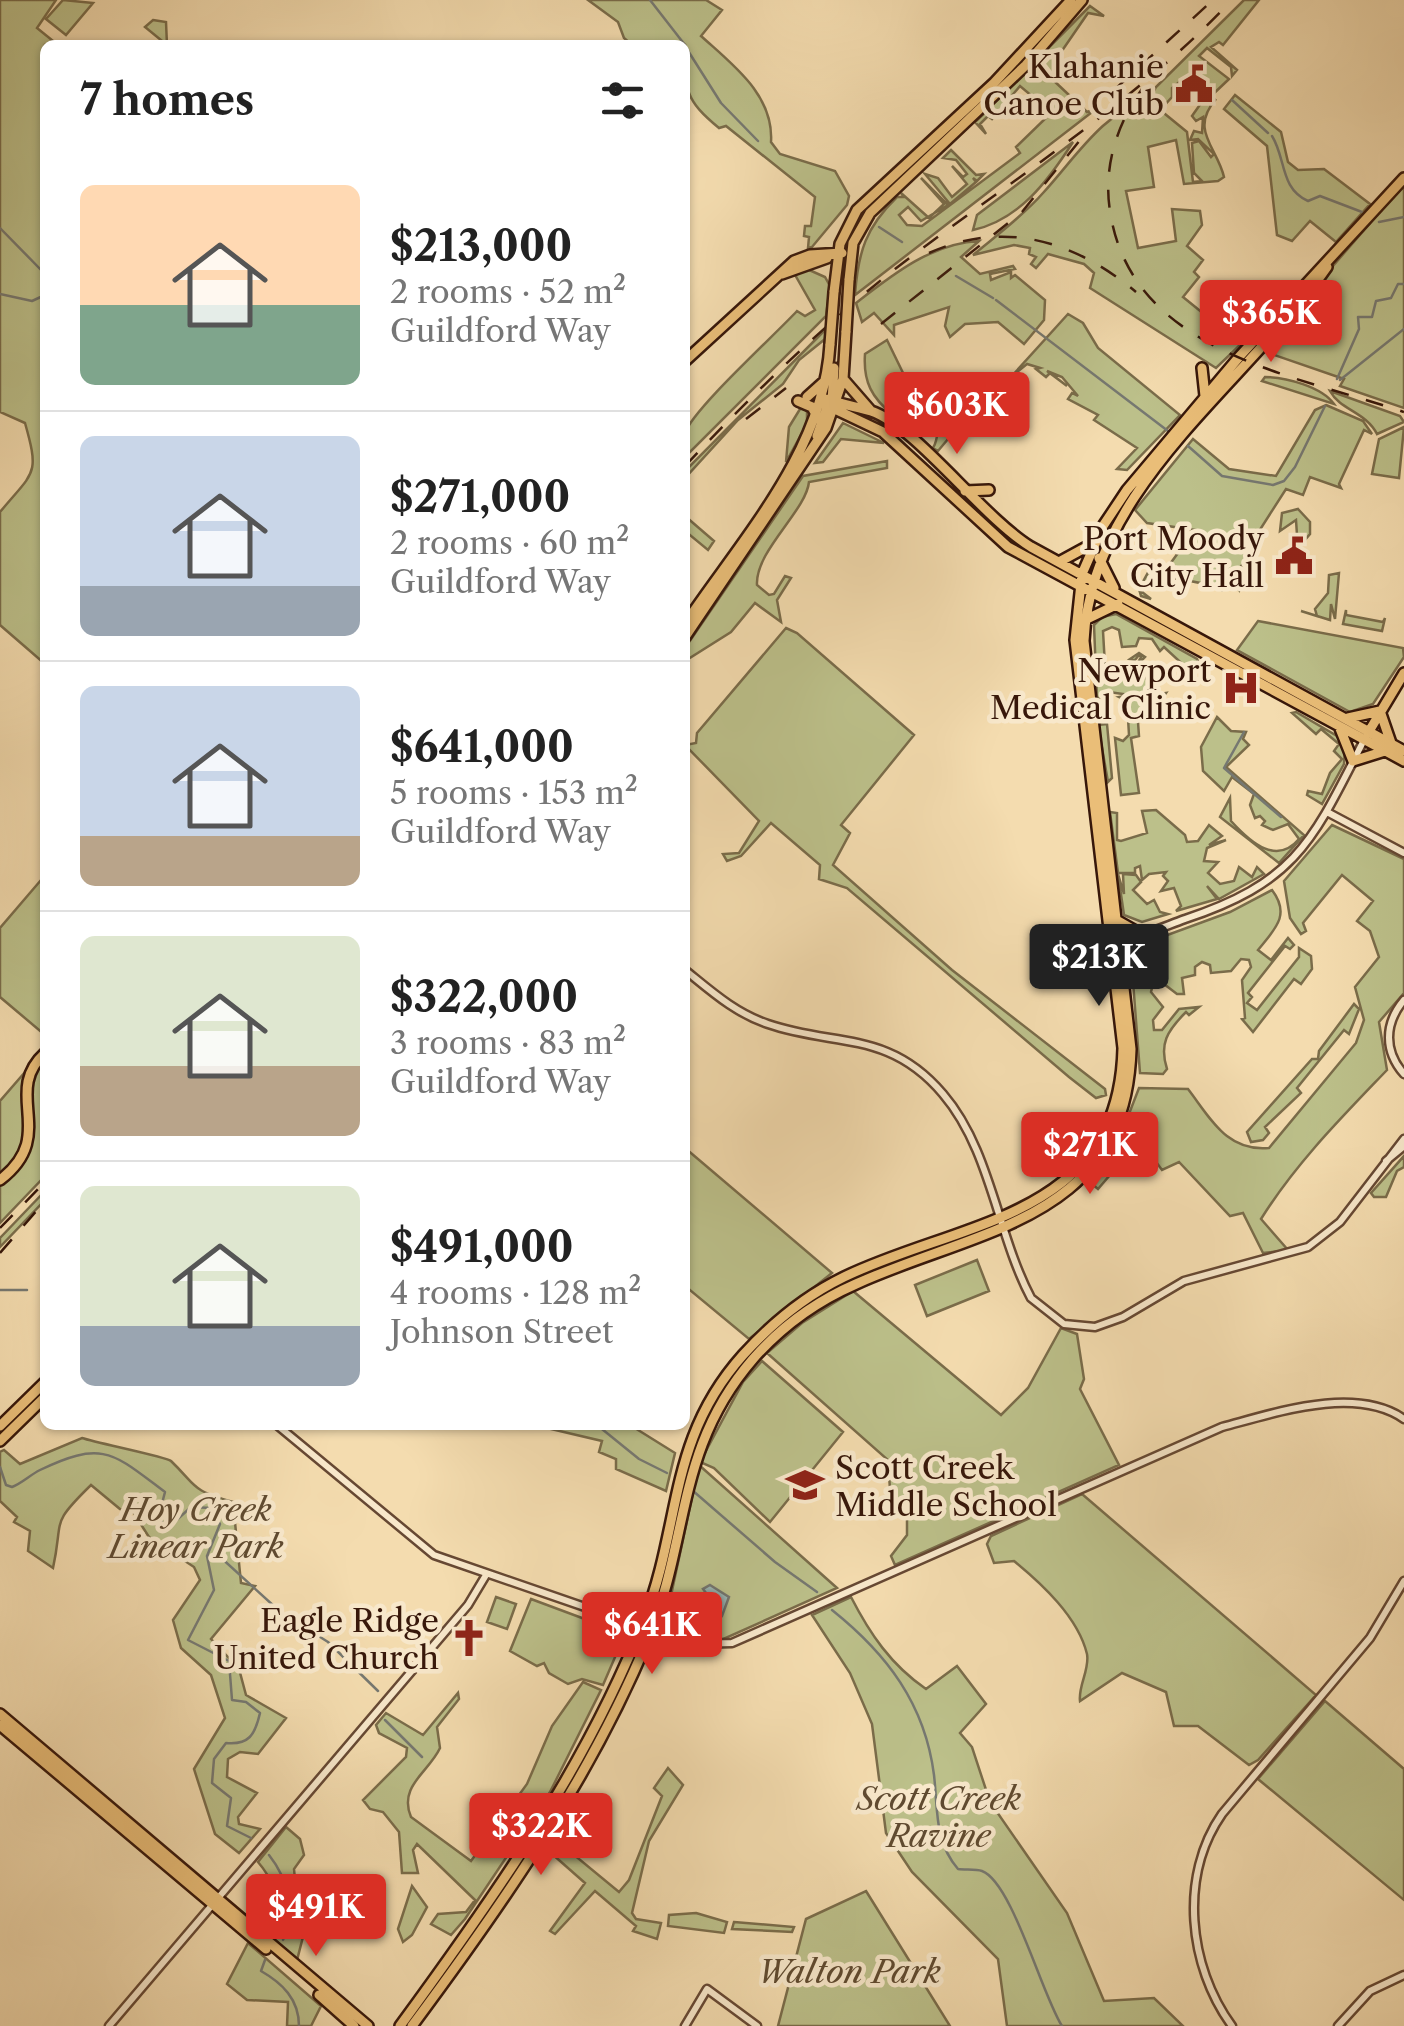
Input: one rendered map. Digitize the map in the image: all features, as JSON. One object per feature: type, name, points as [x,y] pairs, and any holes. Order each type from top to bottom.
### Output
[{"type":"main road","points":[[690,630],[826,428],[837,255],[848,224],[865,202],[994,83],[1071,0]]},
{"type":"main road","points":[[814,446],[843,379],[850,255],[870,213],[1026,65],[1082,0]]},
{"type":"main road","points":[[1002,1224],[1058,1186],[1105,1129],[1122,1063],[1116,941],[1076,658],[1085,581],[1095,542],[1127,490],[1205,396],[1404,178]]},
{"type":"main road","points":[[412,2026],[493,1917],[554,1821],[646,1629],[696,1453],[720,1404],[756,1356],[804,1313],[854,1284],[1002,1224],[1029,1219],[1063,1196],[1092,1167],[1113,1133],[1131,1065],[1122,962],[1116,941],[1118,921],[1088,686],[1085,581],[1115,523],[1141,488],[1337,252]]},
{"type":"main road","points":[[690,357],[782,274],[805,263],[850,255]]},
{"type":"main road","points":[[830,403],[827,379],[833,342]]},
{"type":"main road","points":[[1202,368],[1205,396]]},
{"type":"main road","points":[[817,416],[802,399],[827,379]]},
{"type":"main road","points":[[843,379],[870,411],[897,428],[1016,538],[1119,604],[1342,722],[1380,711]]},
{"type":"main road","points":[[830,403],[870,411]]},
{"type":"main road","points":[[830,403],[892,440],[1008,547],[1115,590],[1366,736],[1404,751]]},
{"type":"main road","points":[[690,616],[794,460],[817,416],[830,403]]},
{"type":"main road","points":[[826,428],[852,416]]},
{"type":"main road","points":[[965,491],[989,490]]},
{"type":"main road","points":[[1059,562],[1095,542]]},
{"type":"main road","points":[[1099,558],[1115,590]]},
{"type":"main road","points":[[1085,620],[1119,604]]},
{"type":"main road","points":[[1366,736],[1404,673]]},
{"type":"main road","points":[[1380,711],[1388,747],[1404,761]]},
{"type":"main road","points":[[1342,722],[1353,761],[1388,747]]},
{"type":"main road","points":[[1118,921],[1141,934],[1122,962]]},
{"type":"main road","points":[[0,1180],[17,1164],[28,1145],[27,1080],[40,1060]]},
{"type":"main road","points":[[0,1426],[40,1387]]},
{"type":"main road","points":[[0,1440],[40,1402]]},
{"type":"main road","points":[[400,2026],[484,1911],[537,1828],[646,1629]]},
{"type":"main road","points":[[0,1714],[368,2026]]},
{"type":"main road","points":[[0,1725],[217,1900],[354,2026]]},
{"type":"street","points":[[1116,941],[1218,909],[1268,883],[1298,856],[1328,812],[1366,736]]},
{"type":"street","points":[[1328,812],[1404,853]]},
{"type":"street","points":[[690,974],[730,1006],[756,1019],[863,1042],[916,1070],[943,1093],[970,1137],[1025,1288],[1040,1310],[1070,1326],[1104,1326],[1184,1281],[1316,1242],[1340,1222],[1404,1143]]},
{"type":"street","points":[[1404,1000],[1390,1022],[1388,1042],[1404,1074]]},
{"type":"street","points":[[283,1430],[434,1556],[692,1644],[732,1643],[1222,1427],[1279,1412],[1338,1405],[1378,1406],[1404,1419]]},
{"type":"street","points":[[109,2026],[468,1605],[486,1574]]},
{"type":"street","points":[[1232,2026],[1208,1974],[1195,1931],[1194,1889],[1204,1847],[1222,1814],[1370,1638],[1404,1581]]},
{"type":"street","points":[[1338,2026],[1370,1991],[1404,1975]]},
{"type":"street","points":[[685,2026],[708,1989],[757,2026]]},
{"type":"green space","points":[[0,0],[56,0],[37,28],[52,40],[40,40],[40,660],[0,625],[0,512],[27,480],[33,464],[25,423],[0,412]]},
{"type":"green space","points":[[63,0],[93,3],[66,35],[46,19]]},
{"type":"green space","points":[[588,0],[706,0],[722,10],[701,36],[759,95],[770,125],[771,142],[780,154],[835,171],[849,196],[847,205],[812,247],[808,248],[809,237],[804,236],[805,226],[811,226],[815,197],[726,126],[719,128],[693,101],[690,40],[626,40],[618,22]]},
{"type":"green space","points":[[1244,0],[1259,0],[1223,45],[1219,42],[1211,47],[1237,70],[1232,76],[1231,67],[1207,48],[1199,56],[1229,79],[1209,98],[1210,104],[1216,99],[1205,120],[1207,138],[1221,166],[1224,177],[1218,181],[1184,184],[1176,140],[1148,147],[1154,187],[1126,191],[1138,248],[1176,241],[1172,209],[1200,211],[1202,225],[1187,246],[1203,260],[1194,272],[1199,277],[1183,297],[1241,344],[1216,368],[1090,288],[1094,273],[1084,264],[1048,254],[1036,268],[1031,264],[1036,257],[1029,254],[1030,248],[1014,245],[973,255],[1035,201],[1104,125],[1151,97],[1156,87]],"holes":[[[1184,78],[1200,89],[1211,89],[1192,116],[1196,121],[1203,117],[1202,133],[1194,131],[1190,140],[1198,139],[1214,154],[1211,157],[1199,141],[1192,143],[1194,173],[1202,181],[1193,182],[1187,132],[1154,105],[1161,109],[1172,97],[1172,88]]]},
{"type":"green space","points":[[1090,6],[1104,16],[1088,13],[1057,58],[1052,79],[1087,112],[1096,109],[855,295],[866,241],[886,208],[897,197],[904,197],[901,193],[928,217],[921,221],[908,207],[899,215],[907,225],[922,226],[1020,153],[1016,147],[1048,116],[1042,110],[1045,107],[1020,86],[992,119],[988,116],[980,124],[986,134],[975,122],[990,108],[994,110],[991,106]]},
{"type":"green space","points":[[153,20],[166,22],[167,40],[161,40],[145,27]]},
{"type":"green space","points":[[1235,95],[1281,132],[1288,162],[1298,170],[1324,169],[1370,204],[1336,242],[1310,221],[1292,241],[1277,235],[1267,146],[1224,109]]},
{"type":"green space","points":[[1073,142],[1031,197],[1005,218],[973,230],[977,215]]},
{"type":"green space","points":[[951,150],[976,175],[984,174],[977,181],[973,178],[976,182],[950,204],[925,174],[938,178],[952,197],[967,184],[952,166],[963,177],[967,174],[956,160],[943,158]]},
{"type":"green space","points":[[921,178],[948,205],[934,213],[944,204]]},
{"type":"green space","points":[[1404,184],[1404,408],[1340,386],[1344,379],[1260,350]]},
{"type":"green space","points":[[979,241],[961,257],[980,274],[1013,266],[1015,269],[990,274],[991,280],[1011,272],[1011,278],[1015,275],[1045,300],[1044,320],[1024,344],[998,322],[965,324],[950,337],[945,326],[949,307],[894,325],[894,335],[874,313],[862,322],[856,303],[898,272],[929,254]]},
{"type":"green space","points":[[807,269],[825,277],[830,286],[826,316],[690,452],[690,424],[703,407],[797,311],[805,316],[815,310],[794,273]]},
{"type":"green space","points":[[1068,314],[1083,323],[1098,348],[1180,415],[1127,470],[1117,469],[1137,448],[1094,420],[1098,415],[1068,399],[1072,393],[1078,396],[1062,377],[1047,371],[1050,373],[1046,377],[1036,369],[1040,368],[1027,364],[1011,377]]},
{"type":"green space","points":[[826,329],[825,339],[799,360],[783,384],[738,420],[690,473],[690,466]]},
{"type":"green space","points":[[887,340],[924,416],[924,432],[919,436],[911,430],[924,443],[890,417],[901,422],[902,415],[896,411],[893,415],[886,409],[867,381],[865,354]]},
{"type":"green space","points":[[1265,377],[1303,384],[1334,404],[1262,381]]},
{"type":"green space","points":[[1330,391],[1400,416],[1404,422],[1377,434]]},
{"type":"green space","points":[[1326,405],[1363,421],[1372,434],[1364,430],[1339,484],[1341,488],[1310,477],[1303,495],[1286,489],[1254,539],[1257,555],[1241,566],[1239,590],[1232,582],[1222,590],[1153,574],[1142,592],[1151,599],[1141,596],[1139,589],[1150,569],[1164,572],[1195,530],[1147,523],[1135,510],[1193,439],[1229,469],[1276,476],[1315,410]]},
{"type":"green space","points":[[956,408],[968,415],[938,451],[933,448],[940,419]]},
{"type":"green space","points":[[800,409],[807,409],[807,424],[786,462],[789,427]]},
{"type":"green space","points":[[843,423],[884,443],[841,439],[823,462],[815,463]]},
{"type":"green space","points":[[1404,427],[1399,478],[1372,474],[1379,439]]},
{"type":"green space","points":[[887,461],[887,468],[809,482],[759,572],[757,585],[769,595],[774,594],[785,576],[791,578],[777,600],[781,622],[755,603],[731,632],[690,658],[690,641],[803,476]]},
{"type":"green space","points":[[1298,509],[1310,522],[1310,534],[1304,541],[1297,535],[1296,520],[1280,531],[1282,513]]},
{"type":"green space","points":[[690,520],[714,541],[708,550],[690,535]]},
{"type":"green space","points":[[1339,573],[1335,619],[1331,604],[1330,620],[1317,616],[1315,609],[1328,593],[1329,575]]},
{"type":"green space","points":[[1346,610],[1346,615],[1383,622],[1385,618],[1382,631],[1343,624]]},
{"type":"green space","points":[[1116,614],[1197,659],[1200,666],[1190,677],[1190,671],[1164,647],[1160,651],[1152,639],[1139,638],[1136,646],[1122,647],[1119,630],[1112,627],[1103,631],[1105,666],[1123,664],[1120,673],[1129,679],[1135,667],[1160,694],[1166,693],[1154,710],[1154,720],[1144,716],[1138,722],[1139,736],[1131,738],[1139,793],[1121,795],[1115,738],[1123,741],[1129,735],[1127,701],[1119,697],[1130,695],[1109,692],[1097,699],[1094,625],[1102,617]]},
{"type":"green space","points":[[1258,621],[1403,648],[1404,657],[1373,704],[1350,712],[1237,650]]},
{"type":"green space","points":[[786,628],[797,633],[914,735],[841,825],[850,833],[833,865],[952,970],[1105,1089],[1106,1095],[1096,1098],[1069,1077],[847,888],[819,879],[820,865],[771,823],[741,856],[727,861],[723,854],[739,853],[759,821],[690,750],[697,733]]},
{"type":"green space","points":[[1292,713],[1337,736],[1345,747],[1344,764],[1322,804],[1307,795],[1308,791],[1322,794],[1330,773],[1342,759],[1334,751],[1339,744],[1321,729],[1316,734]]},
{"type":"green space","points":[[1217,717],[1231,731],[1246,732],[1243,739],[1249,745],[1226,767],[1304,835],[1279,863],[1220,817],[1230,798],[1231,821],[1256,844],[1282,850],[1299,839],[1288,824],[1273,830],[1262,825],[1265,821],[1260,816],[1255,818],[1250,805],[1254,794],[1232,777],[1224,791],[1203,771],[1201,747]]},
{"type":"green space","points":[[1107,724],[1112,778],[1108,782],[1098,725]]},
{"type":"green space","points":[[1156,810],[1185,835],[1187,842],[1198,841],[1209,825],[1222,836],[1209,845],[1226,840],[1207,848],[1204,861],[1218,862],[1208,873],[1220,884],[1234,881],[1239,867],[1252,877],[1257,867],[1264,874],[1219,899],[1207,886],[1217,899],[1176,911],[1181,906],[1174,888],[1161,891],[1168,881],[1163,876],[1166,872],[1149,874],[1142,880],[1140,866],[1135,873],[1118,873],[1110,812],[1117,813],[1117,840],[1121,841],[1147,833],[1142,811]]},
{"type":"green space","points":[[1332,825],[1404,859],[1404,993],[1379,1022],[1387,1070],[1320,1141],[1275,1198],[1261,1219],[1288,1250],[1263,1253],[1243,1213],[1230,1216],[1179,1162],[1162,1170],[1140,1140],[1098,1189],[1092,1184],[1112,1158],[1139,1088],[1188,1089],[1231,1139],[1254,1148],[1269,1148],[1356,1043],[1364,1020],[1355,987],[1379,957],[1370,931],[1357,921],[1373,901],[1342,875],[1303,923],[1306,931],[1301,934],[1290,918],[1284,881]]},
{"type":"green space","points":[[1118,874],[1124,894],[1123,874],[1136,875],[1141,882],[1133,890],[1147,904],[1154,900],[1160,912],[1168,914],[1142,922],[1124,915]]},
{"type":"green space","points":[[40,881],[40,1031],[0,997],[0,928]]},
{"type":"green space","points":[[1272,890],[1280,914],[1275,928],[1258,950],[1271,960],[1288,938],[1294,945],[1290,949],[1285,946],[1248,993],[1252,997],[1247,1003],[1257,1010],[1299,957],[1299,948],[1311,956],[1312,969],[1301,984],[1294,979],[1253,1032],[1242,1019],[1242,980],[1251,967],[1249,960],[1241,959],[1231,971],[1211,973],[1210,965],[1202,962],[1195,967],[1195,975],[1182,978],[1184,994],[1177,994],[1160,981],[1153,984],[1151,992],[1163,1007],[1153,1020],[1154,1030],[1162,1030],[1179,1009],[1199,1007],[1189,1015],[1186,1012],[1170,1032],[1164,1045],[1167,1069],[1163,1074],[1140,1073],[1131,955],[1140,945],[1230,912]]},
{"type":"green space","points":[[1354,1004],[1359,1009],[1349,1034],[1344,1030],[1297,1088],[1301,1093],[1265,1127],[1269,1133],[1263,1140],[1251,1142],[1247,1132],[1312,1059],[1318,1059],[1319,1051]]},
{"type":"green space","points":[[40,1055],[40,1181],[0,1223],[0,1101]]},
{"type":"green space","points":[[690,1152],[832,1273],[749,1339],[690,1290]]},
{"type":"green space","points":[[1404,1156],[1404,1167],[1397,1171],[1386,1197],[1374,1197],[1371,1193]]},
{"type":"green space","points":[[40,1196],[40,1205],[0,1247],[0,1238]]},
{"type":"green space","points":[[971,1233],[803,1310],[801,1307],[867,1270]]},
{"type":"green space","points":[[977,1260],[989,1291],[927,1316],[915,1285]]},
{"type":"green space","points":[[853,1291],[1001,1415],[1028,1388],[1061,1328],[1077,1334],[1084,1379],[1080,1389],[1119,1465],[895,1565],[891,1556],[907,1535],[907,1518],[891,1504],[888,1460],[767,1353],[802,1323]]},
{"type":"green space","points":[[762,1361],[843,1432],[770,1522],[714,1468],[700,1462],[743,1382]]},
{"type":"green space","points":[[555,1430],[638,1430],[675,1453],[666,1491],[616,1469],[616,1459],[599,1452],[602,1441]]},
{"type":"green space","name":"Hoy Creek Linear Park","points":[[82,1438],[167,1459],[201,1490],[233,1502],[241,1583],[255,1586],[211,1639],[239,1669],[246,1695],[286,1718],[258,1754],[240,1752],[228,1759],[227,1777],[257,1793],[238,1817],[239,1824],[260,1829],[239,1853],[215,1834],[194,1769],[225,1718],[211,1675],[181,1648],[173,1620],[200,1580],[194,1567],[149,1537],[133,1512],[120,1509],[91,1485],[63,1516],[53,1568],[28,1551],[30,1531],[14,1522],[17,1517],[0,1501],[0,1452],[4,1450],[20,1464]]},
{"type":"green space","points":[[699,1465],[837,1588],[719,1641],[694,1642],[664,1628]]},
{"type":"green space","points":[[1082,1494],[1316,1695],[1258,1760],[1249,1765],[1198,1726],[1174,1726],[1166,1692],[1122,1673],[1080,1701],[1087,1654],[1076,1627],[1047,1591],[1014,1561],[994,1563],[987,1544],[991,1536]]},
{"type":"green space","points":[[496,1597],[516,1604],[507,1629],[487,1622]]},
{"type":"green space","name":"Scott Creek Ravine","points":[[851,1597],[882,1648],[914,1680],[926,1689],[957,1666],[986,1704],[960,1733],[972,1747],[990,1802],[1067,1913],[1104,2001],[1154,1998],[1183,2026],[1007,2026],[998,1959],[912,1872],[886,1833],[872,1724],[850,1673],[812,1615]]},
{"type":"green space","points":[[531,1599],[625,1634],[603,1685],[582,1679],[568,1684],[549,1673],[544,1663],[537,1666],[510,1651]]},
{"type":"green space","points":[[583,1682],[601,1690],[550,1792],[451,1935],[431,1924],[438,1914],[466,1912],[475,1900],[417,1844],[413,1850],[418,1873],[402,1873],[399,1832],[383,1812],[370,1809],[363,1800],[406,1757],[407,1748],[379,1733],[376,1725],[386,1713],[423,1735],[458,1693],[459,1699],[437,1727],[440,1748],[416,1780],[408,1806],[411,1817],[471,1861],[527,1784],[552,1726]]},
{"type":"green space","points":[[1325,1701],[1404,1769],[1404,1900],[1258,1779]]},
{"type":"green space","points":[[668,1768],[683,1785],[649,1841],[632,1913],[636,1919],[661,1923],[657,1939],[633,1931],[636,1926],[595,1891],[555,1934],[550,1931],[585,1883],[543,1846],[550,1835],[619,1892],[629,1880],[662,1796],[654,1788]]},
{"type":"green space","points":[[286,1827],[300,1839],[304,1855],[294,1869],[297,1899],[307,1921],[296,1964],[271,1940],[283,1928],[273,1885],[258,1862]]},
{"type":"green space","points":[[412,1886],[427,1907],[412,1935],[403,1942],[398,1929]]},
{"type":"green space","name":"Walton Park","points":[[866,1891],[950,2026],[778,2026],[806,1919]]},
{"type":"green space","points":[[696,1913],[727,1922],[724,1933],[668,1926],[669,1915]]},
{"type":"green space","points":[[734,1922],[794,1927],[792,1932],[732,1929]]},
{"type":"green space","points":[[248,1943],[321,2006],[311,2026],[287,2026],[288,2002],[247,2000],[227,1984]]},
{"type":"water","points":[[710,1585],[729,1597],[722,1616],[704,1610],[709,1597],[703,1589]]},
{"type":"waterway","points":[[650,0],[681,40]]},
{"type":"waterway","points":[[690,54],[721,103],[758,141]]},
{"type":"waterway","points":[[1232,100],[1268,133]]},
{"type":"waterway","points":[[1272,136],[1288,181],[1299,196],[1308,201],[1320,196],[1362,212]]},
{"type":"waterway","points":[[1379,222],[1404,217]]},
{"type":"waterway","points":[[879,227],[902,242]]},
{"type":"waterway","points":[[0,228],[40,269]]},
{"type":"waterway","points":[[956,276],[993,298]]},
{"type":"waterway","points":[[1337,379],[1359,329],[1358,317],[1372,317],[1376,301],[1391,298],[1398,284],[1404,284]]},
{"type":"waterway","points":[[0,294],[32,301],[40,297]]},
{"type":"waterway","points":[[996,300],[1168,431]]},
{"type":"waterway","points":[[1340,380],[1404,329]]},
{"type":"waterway","points":[[1188,446],[1222,476],[1273,485],[1284,481],[1295,467],[1325,406]]},
{"type":"waterway","points":[[1244,732],[1224,768],[1281,817]]},
{"type":"waterway","points":[[0,1290],[27,1290]]},
{"type":"waterway","points":[[603,1430],[639,1459],[667,1473]]},
{"type":"waterway","points":[[0,1467],[6,1485],[12,1487],[62,1460],[94,1453],[107,1455],[133,1468],[165,1492],[159,1515],[164,1526],[169,1527],[191,1507],[211,1508],[220,1524],[207,1556],[214,1590],[188,1640],[229,1661],[232,1700],[246,1702],[260,1713],[250,1737],[226,1743],[214,1759],[212,1783],[231,1798],[227,1826],[251,1838]]},
{"type":"waterway","points":[[692,1490],[775,1562],[817,1592]]},
{"type":"waterway","points":[[209,1556],[218,1555],[275,1607]]},
{"type":"waterway","points":[[832,1610],[870,1644],[912,1703],[929,1749],[938,1825],[950,1858],[958,1869],[982,1871],[1004,1895],[1062,2026]]},
{"type":"waterway","points":[[287,1616],[328,1642],[378,1691]]},
{"type":"waterway","points":[[385,1720],[422,1757]]},
{"type":"waterway","points":[[269,1855],[281,1874],[290,1907],[283,1940]]},
{"type":"waterway","points":[[265,1960],[261,1971],[288,1993],[299,2026]]},
{"type":"railway","points":[[1113,91],[1213,0]]},
{"type":"railway","points":[[690,461],[839,315],[1112,108],[1232,0]]},
{"type":"railway","points":[[1142,89],[1125,117],[1114,147],[1108,195],[1124,259],[1149,297],[1183,327],[1223,350],[1267,369],[1404,412]]},
{"type":"railway","points":[[881,324],[1022,212],[1085,134]]},
{"type":"railway","points":[[929,253],[985,238],[1038,241],[1089,260],[1136,292]]},
{"type":"railway","points":[[746,419],[786,388]]},
{"type":"railway","points":[[0,1228],[40,1187]]},
{"type":"railway","points":[[0,1253],[40,1207]]},
{"type":"place","name":"Klahanie Canoe Club","points":[[1194,84]]},
{"type":"place","name":"Port Moody City Hall","points":[[1294,556]]},
{"type":"place","name":"Newport Medical Clinic","points":[[1241,688]]},
{"type":"place","name":"Scott Creek Middle School","points":[[805,1485]]},
{"type":"place","name":"Eagle Ridge United Church","points":[[469,1638]]}]
